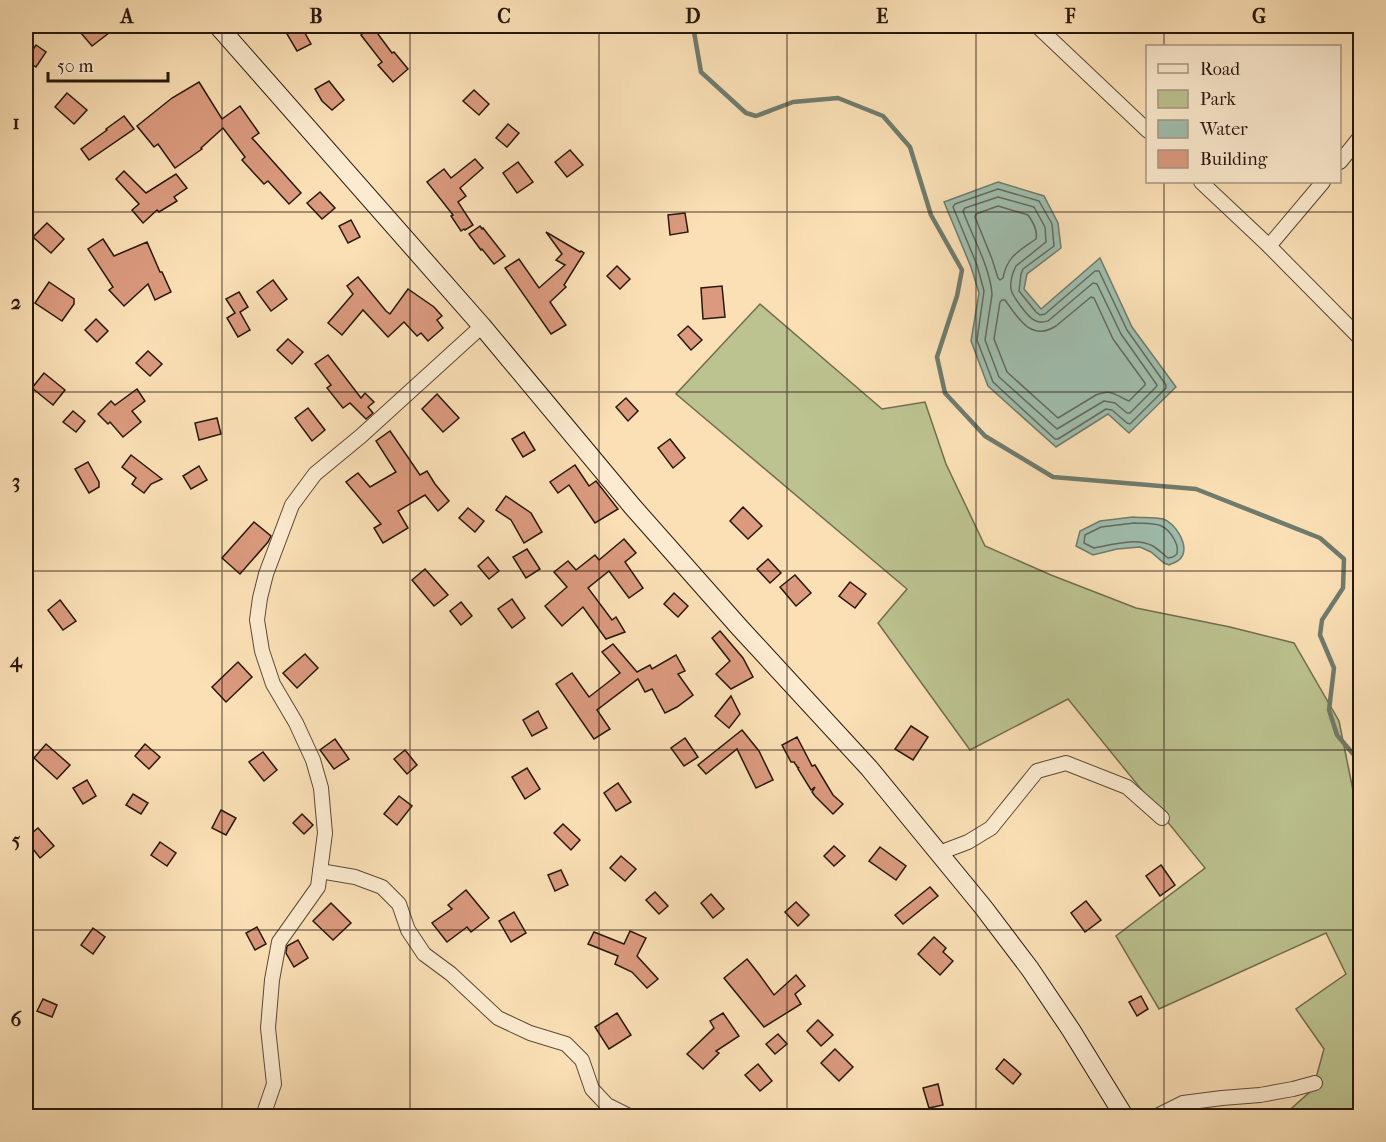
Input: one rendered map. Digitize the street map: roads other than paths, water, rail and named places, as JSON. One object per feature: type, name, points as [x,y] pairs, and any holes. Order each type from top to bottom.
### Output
[{"type":"main road","points":[[218,26],[482,326],[632,506],[868,768],[939,853],[1030,969],[1124,1116]]},
{"type":"street","points":[[1037,26],[1146,129]]},
{"type":"street","points":[[1341,161],[1360,137]]},
{"type":"street","points":[[1202,183],[1269,246],[1360,338]]},
{"type":"street","points":[[1269,246],[1322,183]]},
{"type":"street","points":[[263,1116],[274,1084],[268,1028],[272,980],[279,942],[318,887],[325,833],[321,788],[313,760],[296,723],[273,684],[262,651],[257,620],[266,574],[292,505],[315,474],[361,436],[482,326]]},
{"type":"street","points":[[939,853],[968,842],[991,828],[1037,771],[1066,763],[1127,786],[1162,818]]},
{"type":"street","points":[[320,871],[355,877],[382,887],[399,904],[408,930],[424,954],[451,974],[498,1018],[530,1033],[566,1044],[582,1060],[592,1089],[607,1105],[629,1116]]},
{"type":"street","points":[[1157,1116],[1183,1103],[1260,1095],[1315,1083]]},
{"type":"water","points":[[998,182],[1044,196],[1058,223],[1061,248],[1027,274],[1024,289],[1041,309],[1100,258],[1132,327],[1176,387],[1129,433],[1108,414],[1056,447],[988,386],[971,341],[979,293],[971,267],[944,202]]},
{"type":"water","points":[[1133,517],[1168,521],[1180,535],[1184,547],[1181,558],[1169,565],[1140,547],[1117,549],[1093,555],[1076,546],[1080,531],[1100,521]]},
{"type":"waterway","points":[[693,26],[701,72],[746,113],[756,116],[793,102],[838,98],[883,116],[910,147],[931,215],[962,270],[957,296],[937,357],[945,393],[985,436],[1053,477],[1196,489],[1320,538],[1344,559],[1343,588],[1322,620],[1320,635],[1334,668],[1329,710],[1337,735],[1360,762]]}]
